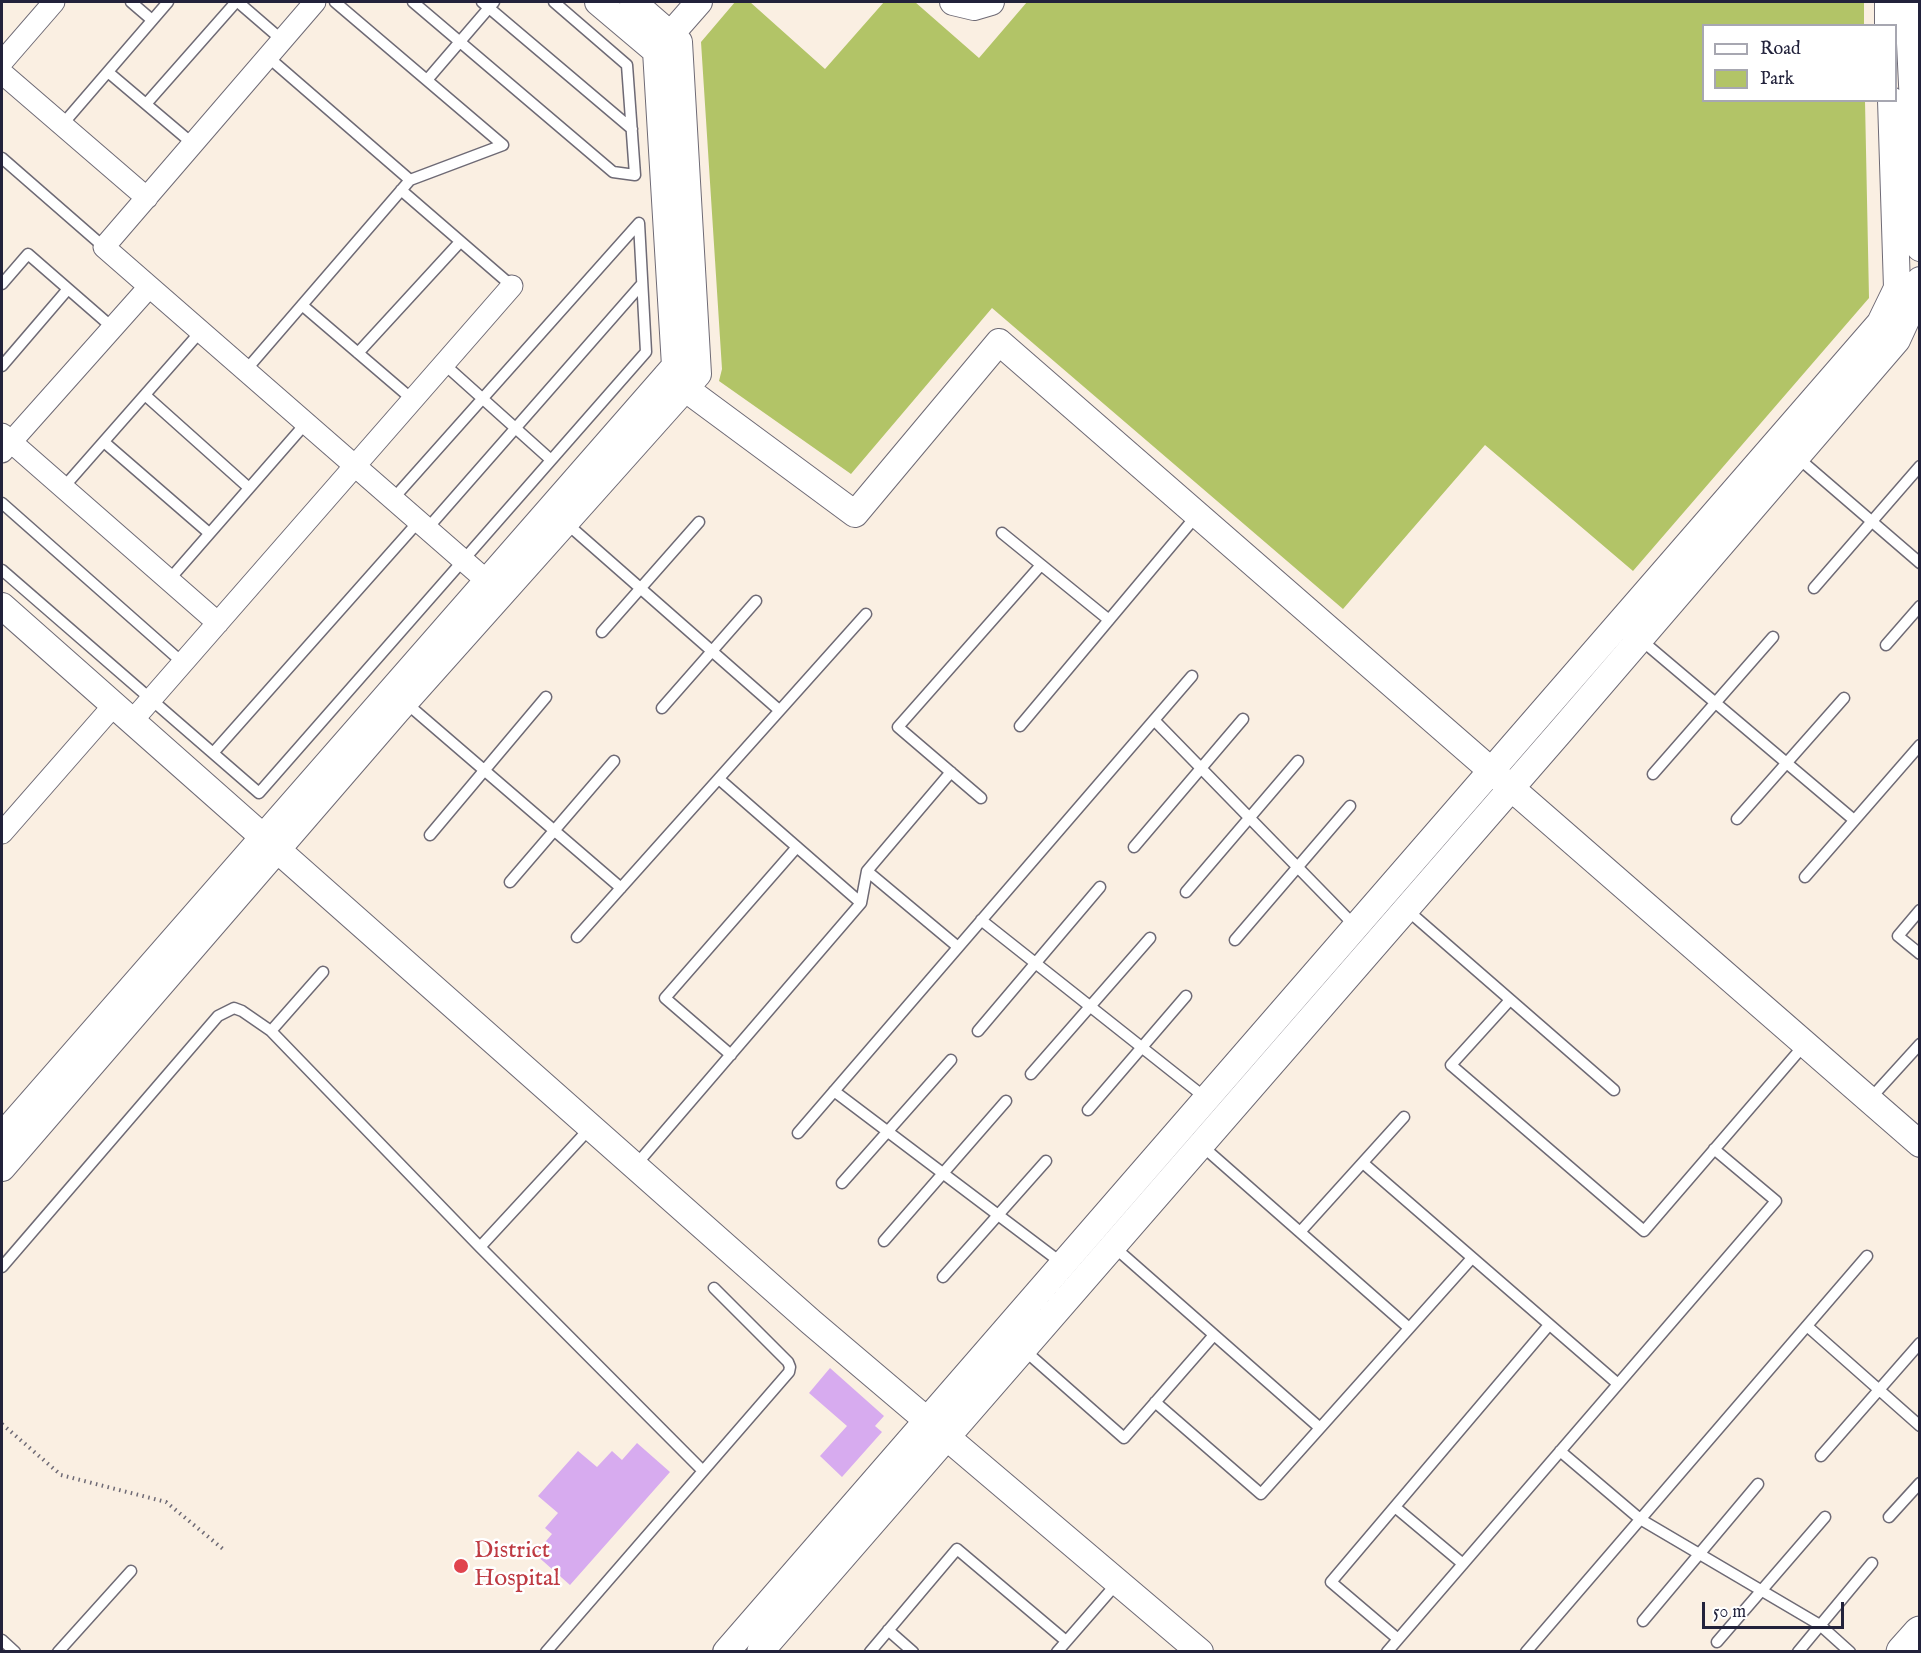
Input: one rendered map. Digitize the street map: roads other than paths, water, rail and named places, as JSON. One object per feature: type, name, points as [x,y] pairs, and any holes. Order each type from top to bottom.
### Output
[{"type":"main road","points":[[1903,1652],[1920,1633]]},
{"type":"street","points":[[2,62],[54,2]]},
{"type":"street","points":[[315,2],[104,247],[487,581]]},
{"type":"street","points":[[2,1168],[487,581],[676,382],[698,374],[679,42],[663,43],[598,2]]},
{"type":"street","points":[[633,2],[663,43]]},
{"type":"street","points":[[663,43],[699,2]]},
{"type":"street","points":[[954,2],[974,7],[991,2]]},
{"type":"street","points":[[1887,2],[1888,24]]},
{"type":"street","points":[[1908,2],[1920,248]]},
{"type":"street","points":[[2,73],[147,198]]},
{"type":"street","points":[[760,1652],[1897,340],[1912,295],[1891,102]]},
{"type":"street","points":[[2,833],[123,713],[151,699],[512,286]]},
{"type":"street","points":[[150,287],[5,443],[63,488],[218,623]]},
{"type":"street","points":[[726,1652],[1880,323],[1912,295]]},
{"type":"street","points":[[676,382],[855,514],[999,342],[1920,1144]]},
{"type":"street","points":[[2,1136],[271,843],[405,702],[566,522],[676,382]]},
{"type":"street","points":[[2,606],[811,1322],[1200,1652]]},
{"type":"lane","points":[[131,2],[152,20]]},
{"type":"lane","points":[[62,125],[168,2]]},
{"type":"lane","points":[[146,104],[237,2],[282,40]]},
{"type":"lane","points":[[246,370],[410,180],[503,145],[334,2]]},
{"type":"lane","points":[[413,2],[613,172],[635,175],[627,65],[554,2]]},
{"type":"lane","points":[[427,80],[460,42],[488,4],[632,129]]},
{"type":"lane","points":[[268,57],[410,180]]},
{"type":"lane","points":[[108,72],[193,144]]},
{"type":"lane","points":[[2,158],[104,247]]},
{"type":"lane","points":[[401,190],[512,286]]},
{"type":"lane","points":[[2,570],[260,793],[646,352],[639,223],[393,499]]},
{"type":"lane","points":[[358,353],[460,242]]},
{"type":"lane","points":[[2,284],[28,254],[113,328]]},
{"type":"lane","points":[[213,753],[515,428],[641,285]]},
{"type":"lane","points":[[2,366],[68,289]]},
{"type":"lane","points":[[302,304],[412,400]]},
{"type":"lane","points":[[63,488],[201,331]]},
{"type":"lane","points":[[444,364],[550,460]]},
{"type":"lane","points":[[145,395],[249,488]]},
{"type":"lane","points":[[169,580],[306,423]]},
{"type":"lane","points":[[104,442],[209,533]]},
{"type":"lane","points":[[1797,456],[1920,563]]},
{"type":"lane","points":[[1814,588],[1920,466]]},
{"type":"lane","points":[[2,503],[183,663]]},
{"type":"lane","points":[[1020,726],[1197,515]]},
{"type":"lane","points":[[566,522],[779,710]]},
{"type":"lane","points":[[602,632],[699,522]]},
{"type":"lane","points":[[1002,533],[1109,620]]},
{"type":"lane","points":[[981,798],[898,727],[1041,565]]},
{"type":"lane","points":[[662,708],[756,601]]},
{"type":"lane","points":[[1886,645],[1920,606]]},
{"type":"lane","points":[[577,937],[866,614]]},
{"type":"lane","points":[[1653,774],[1773,636]]},
{"type":"lane","points":[[1640,639],[1854,820]]},
{"type":"lane","points":[[798,1133],[1192,676]]},
{"type":"lane","points":[[430,835],[546,697]]},
{"type":"lane","points":[[1737,819],[1844,698]]},
{"type":"lane","points":[[405,702],[621,888]]},
{"type":"lane","points":[[1134,847],[1243,719]]},
{"type":"lane","points":[[1154,720],[1356,927]]},
{"type":"lane","points":[[1805,877],[1920,745]]},
{"type":"lane","points":[[1186,892],[1298,761]]},
{"type":"lane","points":[[510,882],[614,762]]},
{"type":"lane","points":[[635,1166],[861,903],[867,871],[951,772]]},
{"type":"lane","points":[[719,778],[861,903]]},
{"type":"lane","points":[[1235,940],[1350,806]]},
{"type":"lane","points":[[731,1054],[665,998],[797,847]]},
{"type":"lane","points":[[867,871],[958,947]]},
{"type":"lane","points":[[978,1031],[1100,887]]},
{"type":"lane","points":[[1406,909],[1614,1090]]},
{"type":"lane","points":[[1920,910],[1898,936],[1920,954]]},
{"type":"lane","points":[[981,920],[1207,1099]]},
{"type":"lane","points":[[1030,1074],[1150,938]]},
{"type":"lane","points":[[271,1030],[324,972]]},
{"type":"lane","points":[[1088,1110],[1186,996]]},
{"type":"lane","points":[[1510,1000],[1451,1065],[1644,1231],[1805,1044]]},
{"type":"lane","points":[[2,1267],[218,1016],[234,1008],[271,1030],[480,1247],[702,1470]]},
{"type":"lane","points":[[1869,1100],[1920,1044]]},
{"type":"lane","points":[[842,1183],[951,1060]]},
{"type":"lane","points":[[834,1091],[1063,1264]]},
{"type":"lane","points":[[884,1241],[1006,1101]]},
{"type":"lane","points":[[1300,1232],[1404,1117]]},
{"type":"lane","points":[[480,1247],[591,1127]]},
{"type":"lane","points":[[1201,1145],[1409,1328]]},
{"type":"lane","points":[[1387,1652],[1776,1201],[1714,1149]]},
{"type":"lane","points":[[943,1277],[1046,1161]]},
{"type":"lane","points":[[1363,1163],[1618,1384]]},
{"type":"lane","points":[[1113,1246],[1320,1428]]},
{"type":"lane","points":[[1526,1652],[1867,1256]]},
{"type":"lane","points":[[1155,1402],[1261,1494],[1472,1258]]},
{"type":"lane","points":[[546,1652],[702,1470],[786,1377],[790,1367],[788,1362],[714,1288]]},
{"type":"lane","points":[[1398,1639],[1331,1582],[1550,1325]]},
{"type":"lane","points":[[1807,1326],[1920,1426]]},
{"type":"lane","points":[[1023,1349],[1124,1438],[1214,1335]]},
{"type":"lane","points":[[1821,1456],[1920,1344]]},
{"type":"lane","points":[[1560,1451],[1640,1519],[1820,1625],[1850,1652]]},
{"type":"lane","points":[[1889,1517],[1920,1483]]},
{"type":"lane","points":[[1643,1621],[1758,1484]]},
{"type":"lane","points":[[1395,1507],[1463,1564]]},
{"type":"lane","points":[[1717,1642],[1825,1517]]},
{"type":"lane","points":[[870,1652],[957,1549],[1066,1641]]},
{"type":"lane","points":[[1798,1652],[1872,1563]]},
{"type":"lane","points":[[58,1652],[131,1571]]},
{"type":"lane","points":[[1057,1652],[1118,1582]]},
{"type":"lane","points":[[888,1630],[913,1652]]},
{"type":"lane","points":[[2,1640],[15,1652]]},
{"type":"place","name":"District Hospital","points":[[461,1566]]}]
